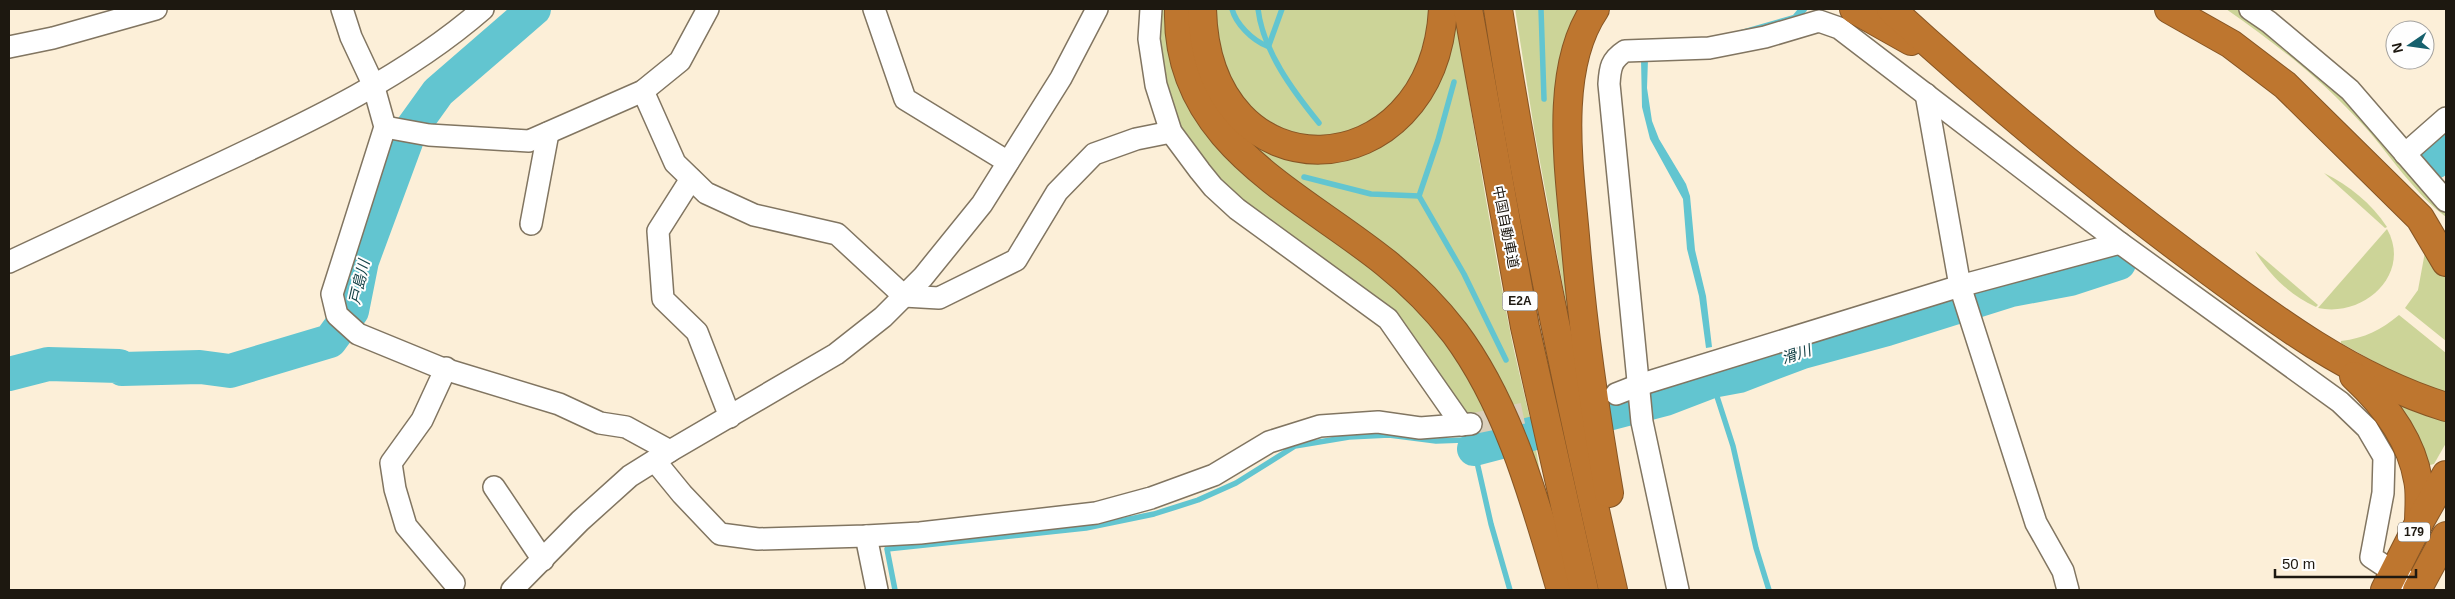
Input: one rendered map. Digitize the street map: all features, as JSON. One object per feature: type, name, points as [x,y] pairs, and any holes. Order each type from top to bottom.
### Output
[{"type":"highway","points":[[1179,9],[1181,48],[1188,72],[1208,114],[1239,153],[1276,184],[1385,262],[1412,285],[1454,332],[1474,362],[1491,393],[1514,446],[1561,590]]},
{"type":"highway","points":[[1202,9],[1206,48],[1212,71],[1220,90],[1232,107],[1247,123],[1281,144],[1298,149],[1318,150],[1354,144],[1375,136],[1407,108],[1420,88],[1439,44],[1443,9]]},
{"type":"highway","name":"中国自動車道","points":[[1468,9],[1525,327],[1584,590]]},
{"type":"highway","name":"中国自動車道","points":[[1498,9],[1525,172],[1554,324],[1614,590]]},
{"type":"highway","points":[[1595,9],[1583,33],[1574,58],[1571,84],[1569,146],[1572,197],[1585,345],[1597,426],[1613,519],[1631,590]]},
{"type":"highway","points":[[1854,9],[1950,62]]},
{"type":"highway","points":[[1892,9],[1950,62],[2119,204],[2248,300],[2335,357],[2410,396],[2446,407]]},
{"type":"highway","points":[[2169,9],[2231,44],[2285,85],[2420,218],[2446,233]]},
{"type":"highway","points":[[2420,218],[2446,262]]},
{"type":"highway","points":[[2335,357],[2375,395],[2409,446],[2419,481],[2419,523]]},
{"type":"highway","name":"179","points":[[2390,582],[2419,523],[2446,476]]},
{"type":"highway","name":"179","points":[[2417,589],[2446,536]]},
{"type":"street","points":[[9,47],[53,38],[156,9]]},
{"type":"street","points":[[342,9],[351,38],[373,84],[390,129],[332,294],[342,321],[358,334],[446,368],[559,404],[600,423],[626,427],[662,456],[682,494],[720,534],[758,539],[920,533],[1096,513],[1151,498],[1214,476],[1269,442],[1320,426],[1378,422],[1420,428],[1467,424],[1388,319],[1237,209],[1213,188],[1171,132],[1156,85],[1150,39],[1151,9]]},
{"type":"street","points":[[9,262],[314,119],[414,61],[457,31],[484,9]]},
{"type":"street","points":[[390,129],[429,135],[530,141],[644,91],[680,61],[708,9]]},
{"type":"street","points":[[874,9],[905,99],[1008,162]]},
{"type":"street","points":[[512,590],[597,505],[630,476],[836,354],[883,317],[923,277],[982,204],[1061,78],[1097,9]]},
{"type":"street","points":[[2250,9],[2269,22],[2350,90],[2446,201]]},
{"type":"street","points":[[1678,590],[1642,422],[1609,84],[1610,65],[1616,56],[1625,51],[1709,48],[1765,37],[1819,21],[1839,28],[2120,243],[2340,402],[2367,428],[2384,457],[2385,475],[2371,557],[2390,582],[2417,589]]},
{"type":"street","points":[[644,91],[675,163],[706,193],[754,215],[818,228],[837,234],[904,296],[939,298],[1016,260],[1057,192],[1094,154],[1136,139],[1171,132]]},
{"type":"street","points":[[1926,94],[1960,286],[2036,523],[2063,571],[2068,590]]},
{"type":"street","points":[[2405,154],[2446,118]]},
{"type":"street","points":[[531,224],[548,133]]},
{"type":"street","points":[[691,179],[658,231],[663,299],[696,332],[730,417]]},
{"type":"street","points":[[1616,394],[1639,385],[1960,286],[2120,243]]},
{"type":"street","points":[[446,368],[422,420],[391,463],[395,489],[406,526],[452,588]]},
{"type":"street","points":[[494,487],[543,560]]},
{"type":"street","points":[[866,536],[877,590]]},
{"type":"green space","points":[[1161,9],[1169,9],[1180,83],[1404,291],[1456,352],[1491,414],[1477,416],[1468,414],[1405,323],[1384,302],[1242,200],[1213,173],[1179,126],[1167,89],[1159,23]]},
{"type":"green space","points":[[1214,9],[1430,9],[1418,60],[1408,84],[1392,106],[1374,120],[1353,131],[1331,136],[1309,136],[1288,130],[1267,120],[1249,106],[1234,89],[1221,63]]},
{"type":"green space","points":[[1453,9],[1455,11],[1481,174],[1503,295],[1532,426],[1541,481],[1500,381],[1465,323],[1425,280],[1249,147],[1245,137],[1256,145],[1277,155],[1309,161],[1355,157],[1382,144],[1401,131],[1429,97],[1439,77],[1446,55],[1451,33]]},
{"type":"green space","points":[[1515,9],[1580,9],[1580,378],[1535,135]]},
{"type":"green space","points":[[2226,9],[2238,9],[2332,84],[2446,212],[2446,217],[2424,197],[2375,138],[2316,78],[2264,36]]},
{"type":"green space","points":[[2324,173],[2359,196],[2374,210],[2387,227],[2385,228]]},
{"type":"green space","points":[[2387,229],[2393,245],[2393,261],[2389,276],[2380,289],[2367,299],[2352,306],[2335,309],[2318,308]]},
{"type":"green space","points":[[2255,251],[2318,305],[2316,307],[2297,297],[2281,284]]},
{"type":"green space","points":[[2427,251],[2446,278],[2446,341],[2405,308],[2418,290],[2425,252]]},
{"type":"green space","points":[[2399,315],[2446,353],[2446,397],[2432,394],[2341,343],[2341,341],[2358,338],[2372,332],[2386,325]]},
{"type":"green space","points":[[2386,394],[2446,417],[2446,443],[2434,464],[2426,466]]},
{"type":"water","points":[[1798,9],[1808,9],[1799,18],[1761,31],[1736,36],[1652,46],[1652,39],[1690,41],[1716,37],[1793,15]]},
{"type":"water","points":[[1641,59],[1648,59],[1647,88],[1652,121],[1659,139],[1686,184],[1690,196],[1695,250],[1706,296],[1712,347],[1706,348],[1699,296],[1687,249],[1683,199],[1650,139],[1642,107]]},
{"type":"waterway","name":"戸島川","points":[[9,374],[48,364],[119,366],[122,369],[200,367],[230,371],[330,341],[352,311],[362,261],[410,131],[438,92],[534,9]]},
{"type":"waterway","points":[[1232,9],[1245,31],[1267,46]]},
{"type":"waterway","points":[[1258,9],[1266,40],[1281,70],[1299,98],[1319,123]]},
{"type":"waterway","points":[[1269,45],[1282,9]]},
{"type":"waterway","points":[[1541,9],[1544,99]]},
{"type":"waterway","points":[[1454,82],[1438,140],[1419,196],[1464,274],[1506,360]]},
{"type":"waterway","name":"滑川","points":[[2435,162],[2446,148]]},
{"type":"waterway","points":[[1304,177],[1371,194],[1419,196]]},
{"type":"waterway","name":"滑川","points":[[1474,449],[1665,399],[1712,381],[1739,376],[1802,352],[1887,329],[2011,290],[2070,279],[2119,263]]},
{"type":"waterway","points":[[1712,381],[1733,446],[1756,548],[1769,590]]},
{"type":"waterway","points":[[895,590],[887,549],[1086,528],[1154,514],[1198,500],[1236,483],[1295,446],[1349,437],[1389,435],[1436,441],[1464,440],[1474,449],[1491,524],[1510,590]]},
{"type":"tunnel","points":[[1471,424],[1586,400]]}]
